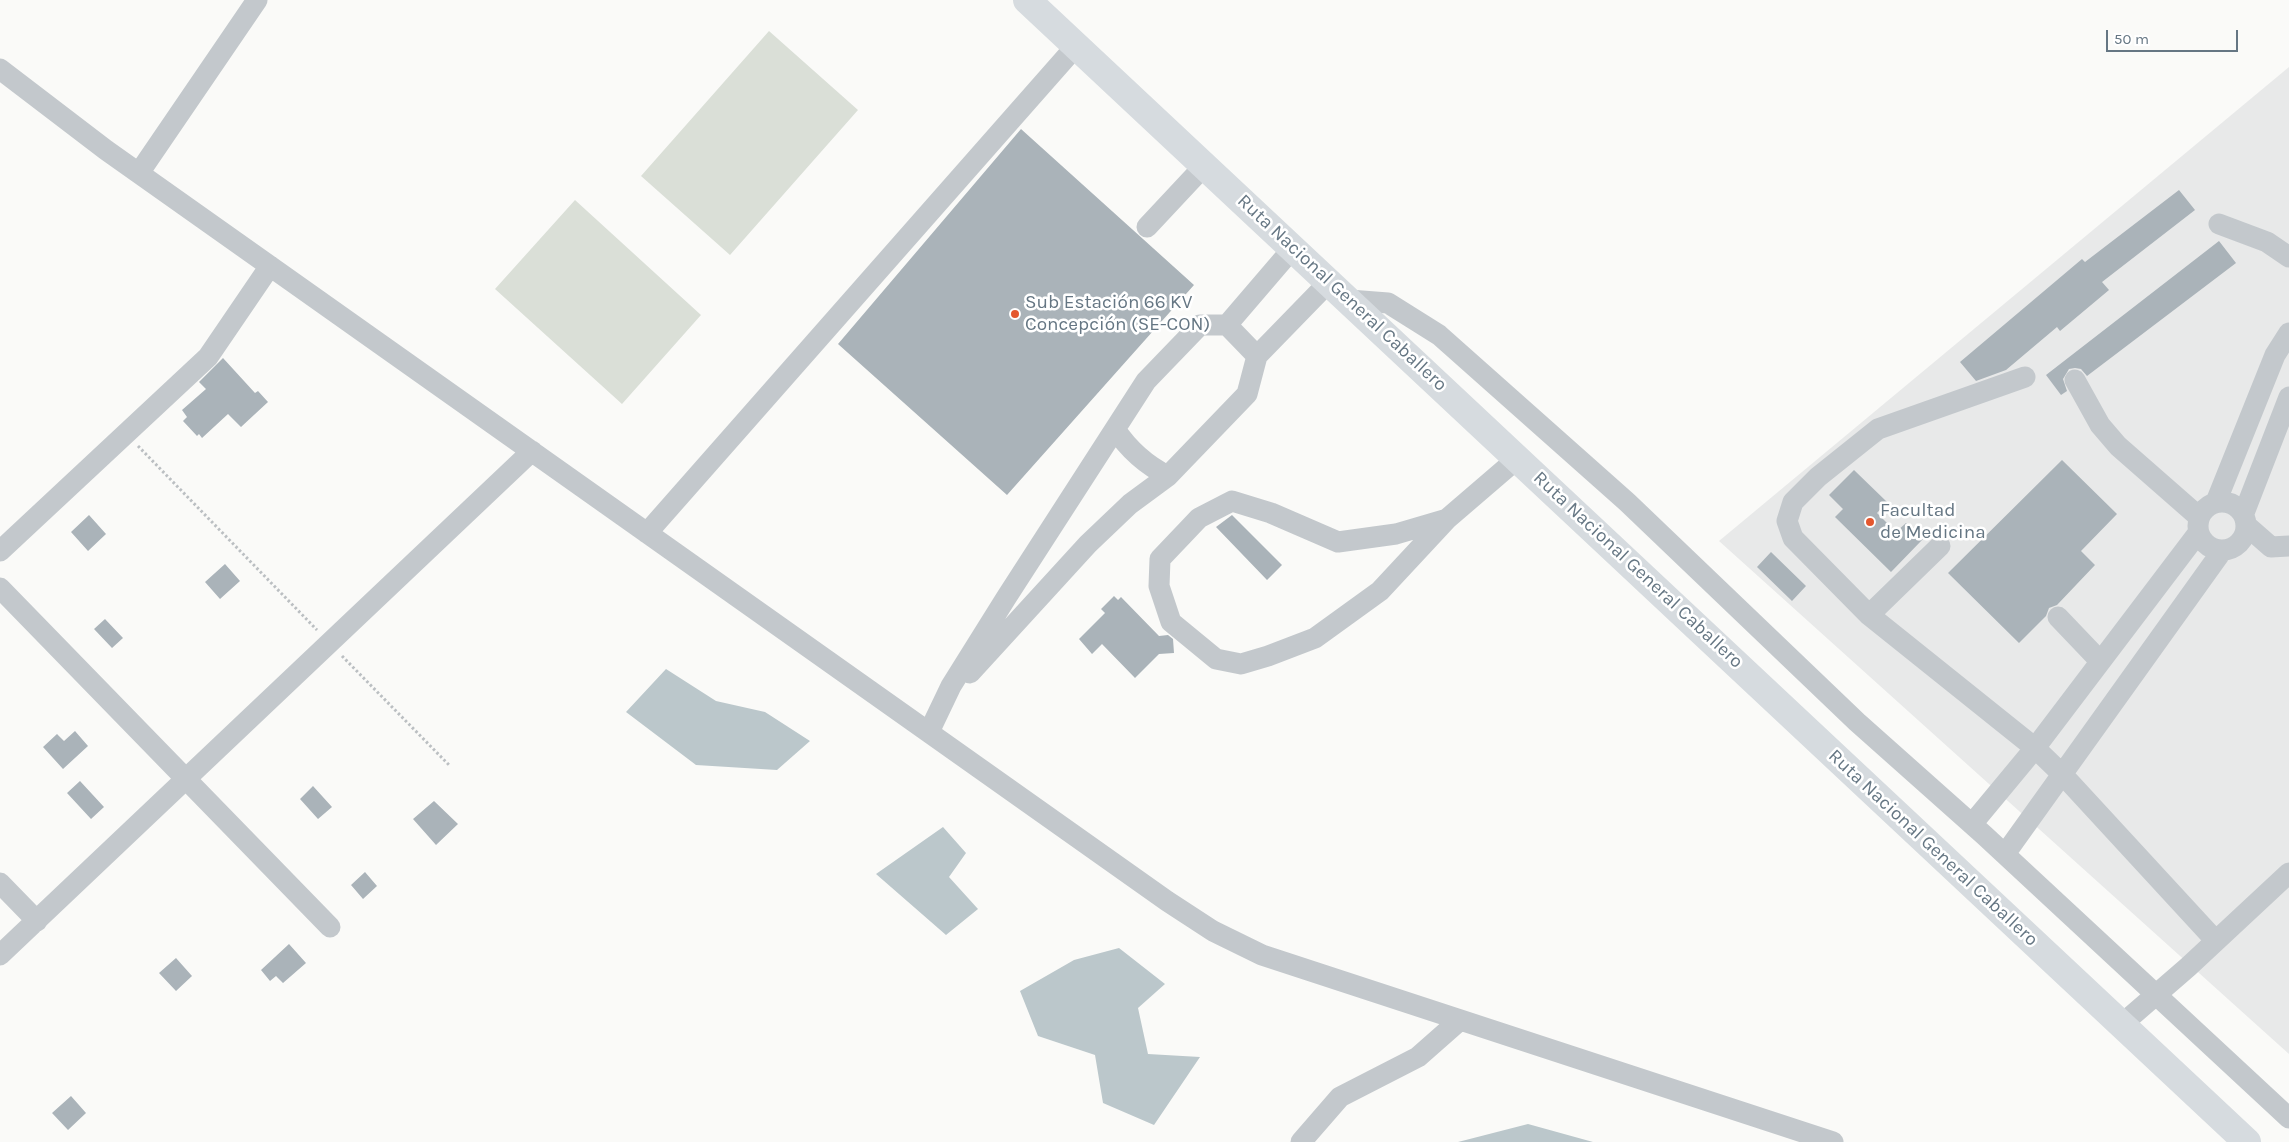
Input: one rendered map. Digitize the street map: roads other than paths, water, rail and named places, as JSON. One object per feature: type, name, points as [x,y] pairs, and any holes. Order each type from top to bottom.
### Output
[{"type":"highway","name":"Ruta Nacional General Caballero","points":[[1027,0],[2247,1142]]},
{"type":"street","points":[[139,173],[257,0]]},
{"type":"street","points":[[647,533],[1076,46]]},
{"type":"street","points":[[0,69],[139,173],[1213,931],[1262,955],[1833,1142]]},
{"type":"street","points":[[1147,227],[1205,165]]},
{"type":"street","points":[[2220,224],[2267,242],[2289,258]]},
{"type":"street","points":[[1227,325],[1293,248]]},
{"type":"street","points":[[0,550],[208,356],[270,266]]},
{"type":"street","points":[[947,696],[1088,544],[1130,504],[1168,476],[1247,394],[1258,356],[1329,282]]},
{"type":"street","points":[[1349,300],[1388,303],[1439,335],[1627,502],[1857,722],[2005,854],[2289,1118]]},
{"type":"street","points":[[929,732],[947,696],[1006,598],[1146,381],[1200,325],[1227,325],[1258,356]]},
{"type":"street","points":[[1972,824],[2035,748],[2100,661],[2199,525],[2204,510],[2216,502],[2275,355],[2289,333]]},
{"type":"street","points":[[2025,377],[1878,429],[1818,477],[1793,502],[1787,521],[1792,538],[1869,615],[2035,748],[2063,775],[2215,940]]},
{"type":"street","points":[[2075,380],[2100,425],[2118,446],[2199,525],[2210,548],[2222,551],[2235,547],[2244,538],[2245,520],[2289,397]]},
{"type":"street","points":[[1115,429],[1125,444],[1151,468],[1168,476]]},
{"type":"street","points":[[0,955],[532,451]]},
{"type":"street","points":[[1447,519],[1396,534],[1338,542],[1271,513],[1232,501],[1199,518],[1160,559],[1159,586],[1171,622],[1216,659],[1241,664],[1268,656],[1316,638],[1380,591],[1447,519],[1518,458]]},
{"type":"street","points":[[2216,502],[2234,505],[2245,520],[2271,547],[2289,546]]},
{"type":"street","points":[[1869,615],[1940,546]]},
{"type":"street","points":[[2005,854],[2222,551]]},
{"type":"street","points":[[0,588],[330,927]]},
{"type":"street","points":[[2058,617],[2100,661]]},
{"type":"street","points":[[2121,1025],[2289,873]]},
{"type":"street","points":[[0,883],[37,921]]},
{"type":"street","points":[[1301,1142],[1340,1097],[1418,1057],[1460,1020]]},
{"type":"place","name":"Sub Estación 66 KV Concepción (SE-CON)","points":[[1015,314]]},
{"type":"place","name":"Facultad de Medicina","points":[[1870,522]]}]
